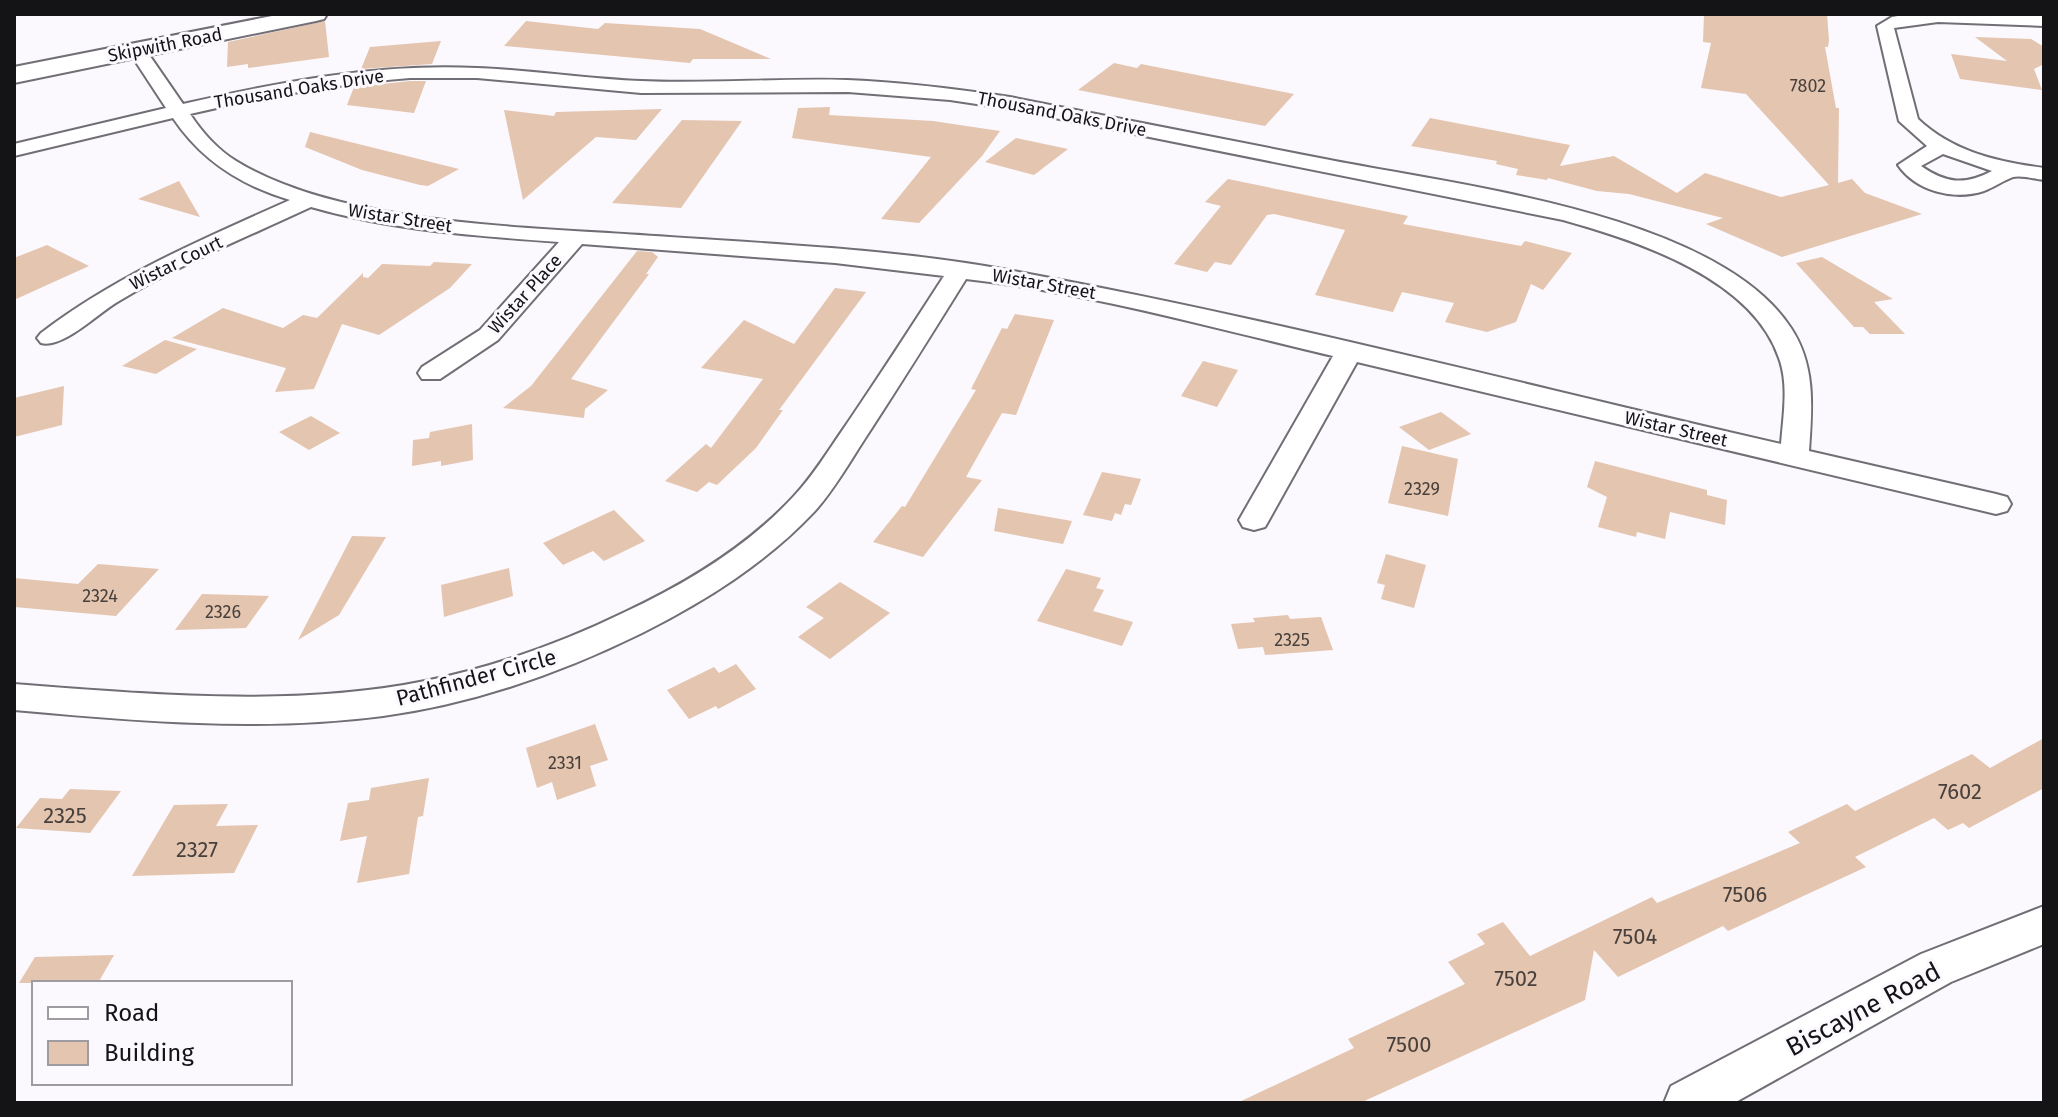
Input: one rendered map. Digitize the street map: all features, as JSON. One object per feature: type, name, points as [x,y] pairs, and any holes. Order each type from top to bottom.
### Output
[{"type":"main road","name":"Skipwith Road","points":[[14,75],[316,14]]},
{"type":"street","points":[[2044,21],[1924,17],[1885,26],[1909,121],[1941,147],[2013,169],[2044,174]]},
{"type":"street","name":"Wistar Street","points":[[137,50],[194,135],[227,165],[308,200],[343,209],[429,224],[835,256],[960,270],[1078,289],[1996,504]]},
{"type":"street","name":"Thousand Oaks Drive","points":[[178,111],[306,84],[410,73],[477,73],[641,87],[817,86],[904,90],[1022,105],[1567,214],[1642,237],[1693,260],[1739,290],[1766,314],[1792,355],[1798,378],[1794,457]]},
{"type":"street","points":[[14,150],[178,111]]},
{"type":"street","points":[[1941,147],[1908,165],[1913,172],[1954,190],[1970,189],[2013,169]]},
{"type":"street","name":"Wistar Court","points":[[50,338],[78,315],[120,290],[308,200]]},
{"type":"street","name":"Wistar Place","points":[[431,373],[489,335],[576,237]]},
{"type":"street","name":"Pathfinder Circle","points":[[14,697],[208,710],[347,706],[387,701],[485,680],[565,654],[609,635],[706,586],[744,559],[797,511],[829,473],[960,270]]},
{"type":"street","points":[[1254,520],[1349,352]]},
{"type":"street","name":"Biscayne Road","points":[[1688,1103],[1936,968],[2036,936]]},
{"type":"building","points":[[1704,14],[1827,14],[1829,40],[1828,47],[1825,47],[1836,108],[1839,108],[1838,183],[1852,179],[1865,193],[1922,214],[1782,257],[1706,224],[1723,218],[1629,194],[1516,175],[1518,169],[1496,164],[1497,161],[1411,146],[1430,118],[1570,145],[1560,166],[1614,156],[1677,193],[1705,173],[1781,197],[1829,185],[1746,94],[1701,88],[1711,43],[1703,42]]},
{"type":"building","points":[[325,21],[329,57],[248,68],[248,64],[227,67],[228,42]]},
{"type":"building","points":[[526,21],[598,29],[605,23],[700,29],[771,59],[693,59],[690,63],[504,46]]},
{"type":"building","points":[[1975,37],[2031,39],[2044,47],[2044,64],[2034,69],[2042,90],[1960,79],[1951,54],[2007,61]]},
{"type":"building","points":[[441,41],[432,64],[361,69],[370,47]]},
{"type":"building","points":[[1114,63],[1137,68],[1141,64],[1294,94],[1265,126],[1078,90]]},
{"type":"building","points":[[426,81],[414,113],[347,105],[354,87]]},
{"type":"building","points":[[830,107],[829,115],[933,121],[1000,131],[982,156],[919,223],[881,219],[931,157],[792,138],[798,108]]},
{"type":"building","points":[[662,109],[636,140],[596,137],[523,200],[504,110],[554,116],[556,112]]},
{"type":"building","points":[[682,120],[742,121],[681,208],[612,203]]},
{"type":"building","points":[[310,132],[459,169],[428,186],[420,185],[362,170],[305,147]]},
{"type":"building","points":[[1016,138],[1068,149],[1034,175],[985,162]]},
{"type":"building","points":[[1228,179],[1408,216],[1403,224],[1521,246],[1525,241],[1572,253],[1543,290],[1531,284],[1516,322],[1487,332],[1445,322],[1454,303],[1402,292],[1393,312],[1315,295],[1345,230],[1274,214],[1267,215],[1231,265],[1215,262],[1207,272],[1174,264],[1221,206],[1205,202]]},
{"type":"building","points":[[179,181],[200,217],[138,199]]},
{"type":"building","points":[[47,245],[89,266],[14,300],[14,258]]},
{"type":"building","points":[[637,251],[652,252],[658,257],[646,274],[649,274],[571,379],[608,390],[585,409],[584,418],[503,408],[531,386]]},
{"type":"building","points":[[1822,257],[1893,299],[1874,302],[1905,334],[1870,334],[1863,327],[1854,327],[1796,263]]},
{"type":"building","points":[[434,262],[472,264],[450,288],[379,335],[342,324],[314,389],[275,392],[286,368],[172,338],[223,308],[283,328],[303,315],[317,318],[363,273],[363,277],[368,278],[382,264],[430,266]]},
{"type":"building","points":[[835,288],[866,292],[779,410],[783,410],[756,448],[717,485],[709,482],[697,492],[665,481],[706,444],[711,448],[763,379],[701,368],[744,320],[794,344]]},
{"type":"building","points":[[1015,314],[1054,320],[1016,415],[1002,413],[966,477],[982,480],[923,557],[873,542],[902,506],[905,507],[976,390],[971,389],[1002,328],[1007,329]]},
{"type":"building","points":[[165,340],[197,349],[156,374],[122,366]]},
{"type":"building","points":[[1203,361],[1238,370],[1217,407],[1181,396]]},
{"type":"building","points":[[64,386],[62,425],[14,437],[14,398]]},
{"type":"building","points":[[1441,412],[1471,434],[1429,450],[1399,427]]},
{"type":"building","points":[[311,416],[340,433],[309,450],[279,432]]},
{"type":"building","points":[[472,424],[473,460],[441,466],[441,461],[412,466],[413,440],[429,438],[430,432]]},
{"type":"building","points":[[1402,446],[1458,459],[1448,516],[1388,503]]},
{"type":"building","points":[[1595,461],[1707,490],[1707,495],[1727,500],[1725,525],[1670,512],[1665,539],[1637,532],[1636,537],[1598,527],[1607,497],[1587,487]]},
{"type":"building","points":[[1102,472],[1141,479],[1131,505],[1125,504],[1121,515],[1115,513],[1112,521],[1083,515]]},
{"type":"building","points":[[998,508],[1072,521],[1063,544],[994,531]]},
{"type":"building","points":[[614,510],[645,541],[604,561],[593,551],[563,565],[543,543]]},
{"type":"building","points":[[352,536],[386,537],[339,615],[298,640]]},
{"type":"building","points":[[1386,554],[1426,565],[1414,608],[1381,599],[1385,585],[1377,583]]},
{"type":"building","points":[[98,564],[159,569],[116,616],[14,607],[14,578],[78,584]]},
{"type":"building","points":[[509,568],[513,596],[444,617],[441,585]]},
{"type":"building","points":[[1066,569],[1101,578],[1096,588],[1104,590],[1093,611],[1133,622],[1122,646],[1037,621]]},
{"type":"building","points":[[840,582],[890,613],[830,659],[798,637],[824,618],[806,607]]},
{"type":"building","points":[[202,594],[269,596],[246,628],[175,630]]},
{"type":"building","points":[[1288,615],[1290,619],[1321,617],[1333,650],[1265,655],[1263,647],[1238,649],[1231,624],[1255,622],[1253,618]]},
{"type":"building","points":[[736,664],[756,689],[718,709],[716,706],[689,719],[667,690],[714,667],[719,673]]},
{"type":"building","points":[[595,724],[608,760],[590,766],[596,786],[557,800],[552,782],[537,788],[526,748]]},
{"type":"building","points":[[2044,738],[2044,788],[1969,828],[1963,823],[1948,830],[1934,818],[1855,857],[1866,867],[1728,931],[1723,926],[1618,977],[1594,950],[1585,1000],[1360,1103],[1237,1103],[1354,1048],[1348,1039],[1465,984],[1448,962],[1485,944],[1477,934],[1503,922],[1530,956],[1652,897],[1657,903],[1800,843],[1788,832],[1847,804],[1855,811],[1972,754],[1990,768]]},
{"type":"building","points":[[429,778],[423,816],[418,817],[409,874],[357,883],[367,836],[340,841],[348,803],[369,800],[371,788]]},
{"type":"building","points":[[70,789],[121,791],[90,833],[16,828],[40,798],[62,799]]},
{"type":"building","points":[[228,804],[216,826],[258,825],[234,873],[132,876],[174,805]]},
{"type":"building","points":[[114,955],[99,981],[19,983],[35,957]]}]
